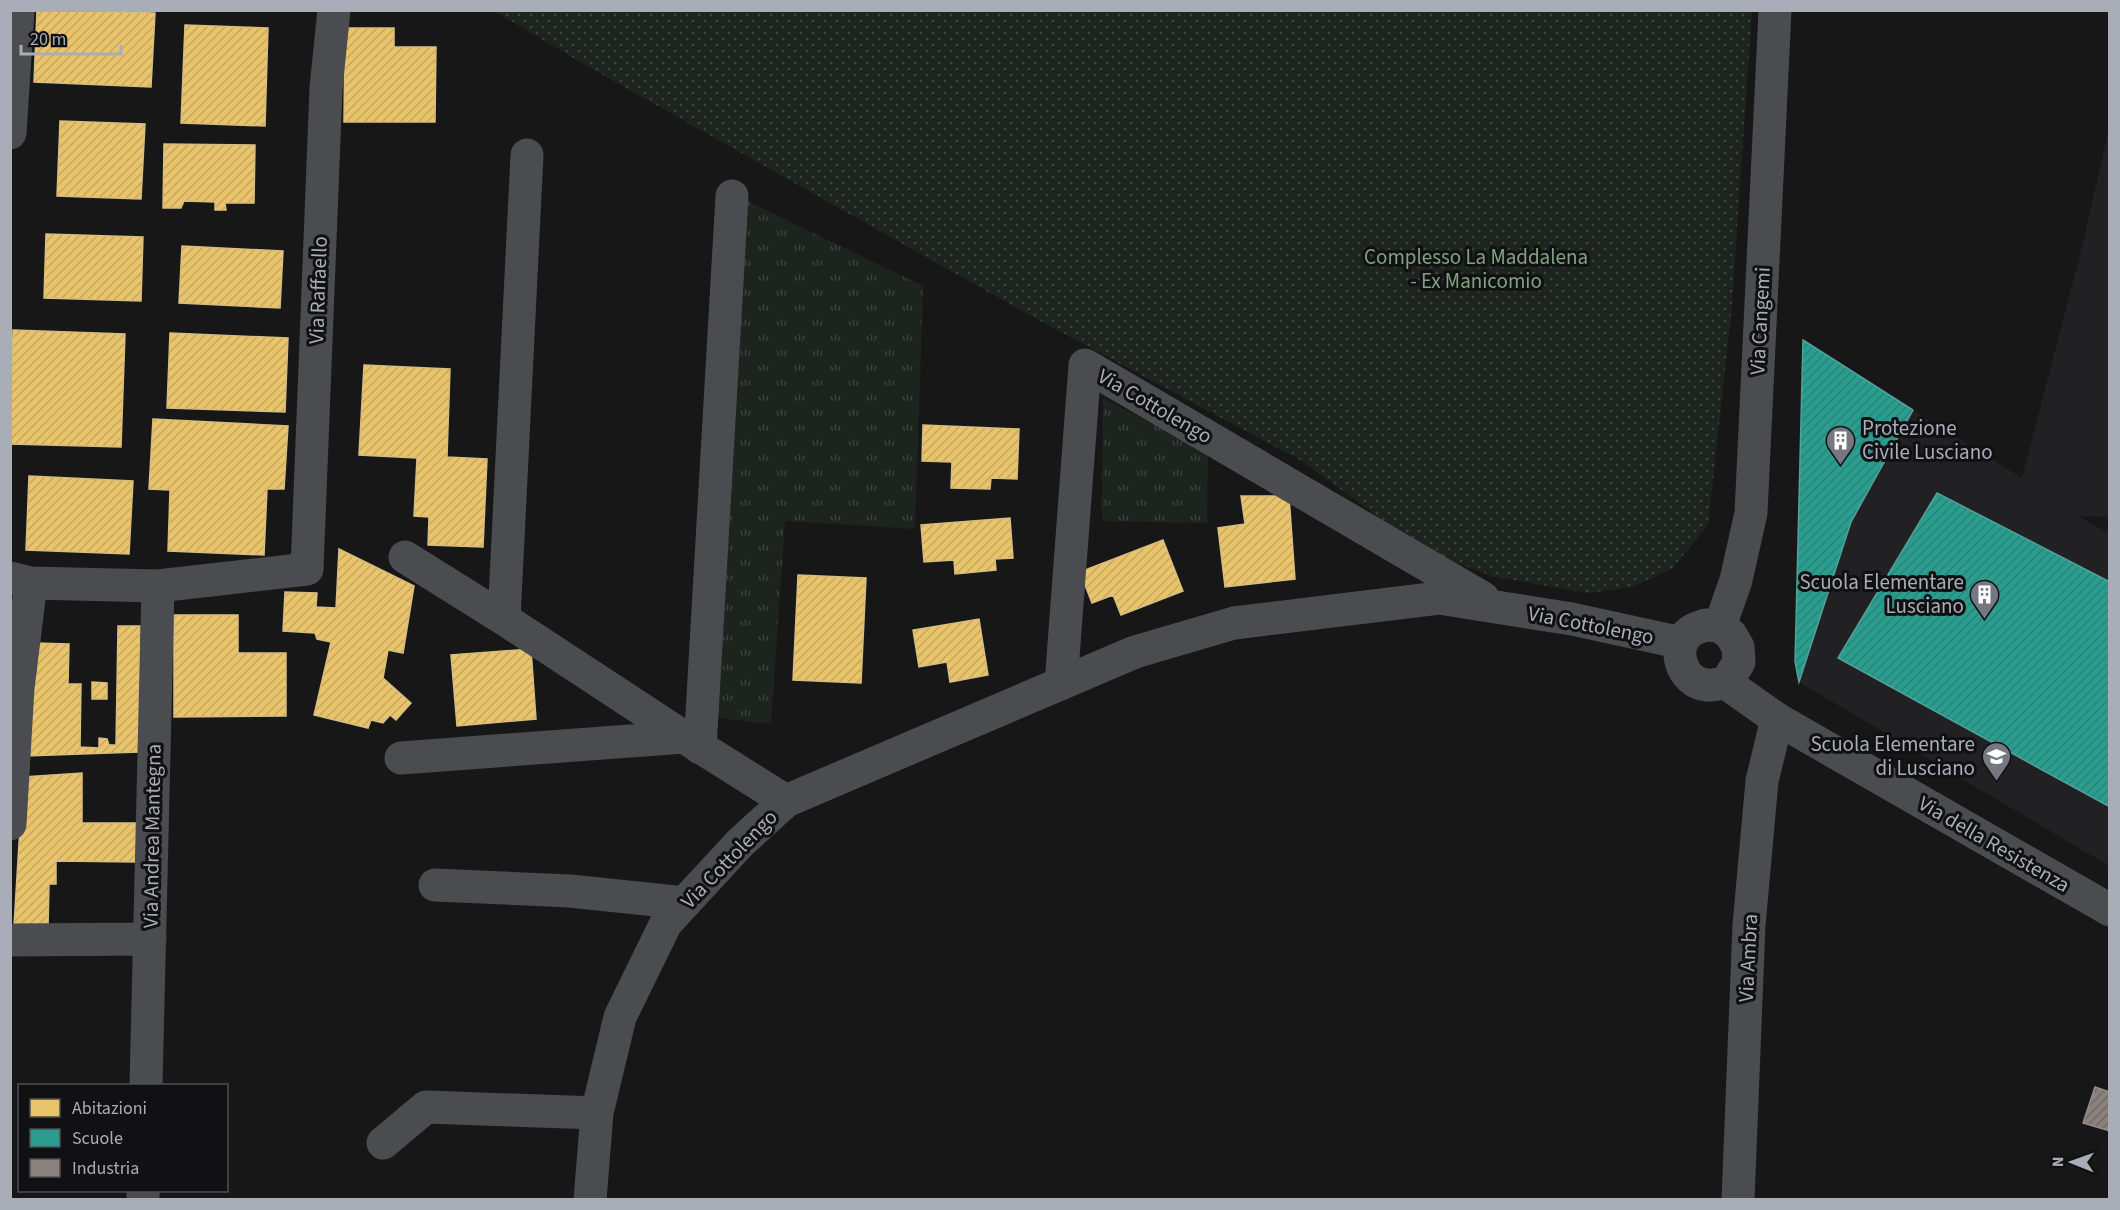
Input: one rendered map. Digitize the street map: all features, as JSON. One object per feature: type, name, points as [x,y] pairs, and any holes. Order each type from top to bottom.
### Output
[{"type":"street","points":[[10,133],[18,10]]},
{"type":"street","name":"Via Raffaello","points":[[158,586],[307,569],[326,88],[334,10]]},
{"type":"street","name":"Via Cangemi","points":[[1720,626],[1736,580],[1751,513],[1775,10]]},
{"type":"street","points":[[504,619],[527,155]]},
{"type":"street","points":[[692,742],[732,196]]},
{"type":"street","name":"Via Cottolengo","points":[[1061,684],[1085,365],[1501,608]]},
{"type":"street","points":[[405,557],[786,801]]},
{"type":"street","points":[[10,824],[18,688],[21,580],[158,586]]},
{"type":"street","name":"Via Andrea Mantegna","points":[[146,1084],[158,586]]},
{"type":"street","name":"Via Cottolengo","points":[[590,1200],[597,1113],[620,1017],[666,924],[740,843],[786,801],[1135,652],[1234,623],[1439,598],[1572,619],[1682,643]]},
{"type":"street","points":[[1705,625],[1720,626],[1731,635],[1738,647],[1739,662],[1726,683],[1707,685],[1694,681],[1684,670],[1679,657],[1682,643],[1691,631],[1705,625]]},
{"type":"street","name":"Via della Resistenza","points":[[1726,683],[1777,719],[2109,910]]},
{"type":"street","name":"Via Ambra","points":[[1738,1200],[1749,925],[1762,781],[1777,719]]},
{"type":"street","points":[[401,758],[692,742]]},
{"type":"street","points":[[435,885],[570,891],[686,903]]},
{"type":"street","points":[[10,940],[150,939]]},
{"type":"street","points":[[383,1143],[426,1107],[597,1113]]},
{"type":"shaded area","points":[[2109,128],[2109,517],[2077,516],[2109,533],[2109,866],[1799,682],[1851,522],[1913,410],[2022,478],[2083,243]]},
{"type":"green space","name":"Complesso La Maddalena - Ex Manicomio","points":[[494,11],[1752,11],[1731,316],[1708,525],[1672,569],[1632,587],[1589,593],[1495,577],[1454,562],[1395,529],[1302,461],[1031,316],[592,69]]},
{"type":"green space","points":[[743,199],[923,286],[915,529],[785,521],[771,724],[711,717]]},
{"type":"green space","points":[[1103,398],[1208,452],[1207,523],[1102,521]]},
{"type":"building: Abitazioni","points":[[37,10],[155,13],[151,87],[34,82]]},
{"type":"building: Abitazioni","points":[[185,25],[268,28],[265,126],[181,123]]},
{"type":"building: Abitazioni","points":[[345,28],[394,28],[394,47],[436,47],[435,122],[344,122]]},
{"type":"building: Abitazioni","points":[[60,121],[145,124],[141,199],[57,196]]},
{"type":"building: Abitazioni","points":[[164,144],[255,145],[254,203],[225,203],[226,210],[215,210],[215,202],[184,201],[181,208],[163,208]]},
{"type":"building: Abitazioni","points":[[46,234],[143,237],[141,301],[44,298]]},
{"type":"building: Abitazioni","points":[[182,246],[283,251],[280,308],[179,303]]},
{"type":"building: Abitazioni","points":[[13,330],[125,334],[121,447],[10,444]]},
{"type":"building: Abitazioni","points":[[170,333],[288,338],[285,412],[167,408]]},
{"type":"building: Abitazioni","points":[[364,365],[450,369],[447,457],[487,459],[483,547],[428,545],[429,517],[414,516],[417,458],[359,455]]},
{"type":"building: Abitazioni","points":[[153,419],[288,426],[284,489],[267,489],[264,555],[168,551],[170,490],[149,489]]},
{"type":"building: Abitazioni","points":[[923,425],[1019,429],[1017,479],[991,478],[990,489],[951,488],[952,462],[922,461]]},
{"type":"building: Abitazioni","points":[[29,476],[133,481],[129,554],[26,550]]},
{"type":"building: Abitazioni","points":[[1241,496],[1289,496],[1295,579],[1225,587],[1218,528],[1245,524]]},
{"type":"building: Abitazioni","points":[[1010,518],[1013,558],[995,559],[996,570],[955,574],[954,560],[924,562],[921,525]]},
{"type":"building: Abitazioni","points":[[1163,540],[1183,591],[1121,615],[1113,595],[1092,603],[1080,572]]},
{"type":"building: Abitazioni","points":[[339,549],[414,586],[403,653],[388,650],[383,678],[411,703],[396,720],[390,715],[383,723],[371,720],[368,728],[314,715],[331,642],[317,639],[315,633],[283,631],[285,592],[317,593],[316,607],[336,608]]},
{"type":"building: Abitazioni","points":[[798,575],[866,578],[861,683],[793,680]]},
{"type":"building: Abitazioni","points":[[174,615],[238,615],[238,653],[286,653],[286,716],[174,717]]},
{"type":"building: Abitazioni","points":[[979,619],[988,675],[950,682],[947,662],[919,667],[913,630]]},
{"type":"building: Abitazioni","points":[[118,626],[140,626],[138,752],[26,756],[28,673],[37,674],[37,643],[69,644],[68,684],[81,684],[80,747],[99,748],[99,738],[107,739],[109,745],[116,745]]},
{"type":"building: Abitazioni","points":[[531,649],[536,719],[457,726],[451,655]]},
{"type":"building: Abitazioni","points":[[92,682],[107,683],[107,699],[92,699]]},
{"type":"building: Abitazioni","points":[[82,773],[82,823],[136,823],[136,862],[56,861],[56,884],[49,884],[48,927],[14,926],[23,777]]},
{"type":"building: Scuole","name":"Protezione Civile Lusciano","points":[[1803,340],[1913,410],[1851,522],[1799,682],[1795,662]]},
{"type":"building: Scuole","name":"Scuola Elementare Lusciano","points":[[1937,493],[2110,582],[2110,807],[1838,658]]},
{"type":"building: Industria","points":[[2095,1087],[2110,1092],[2110,1131],[2083,1123]]},
{"type":"place","name":"Protezione Civile Lusciano","points":[[1841,466]]},
{"type":"place","name":"Scuola Elementare Lusciano","points":[[1985,620]]},
{"type":"place","name":"Scuola Elementare di Lusciano","points":[[1996,782]]}]
